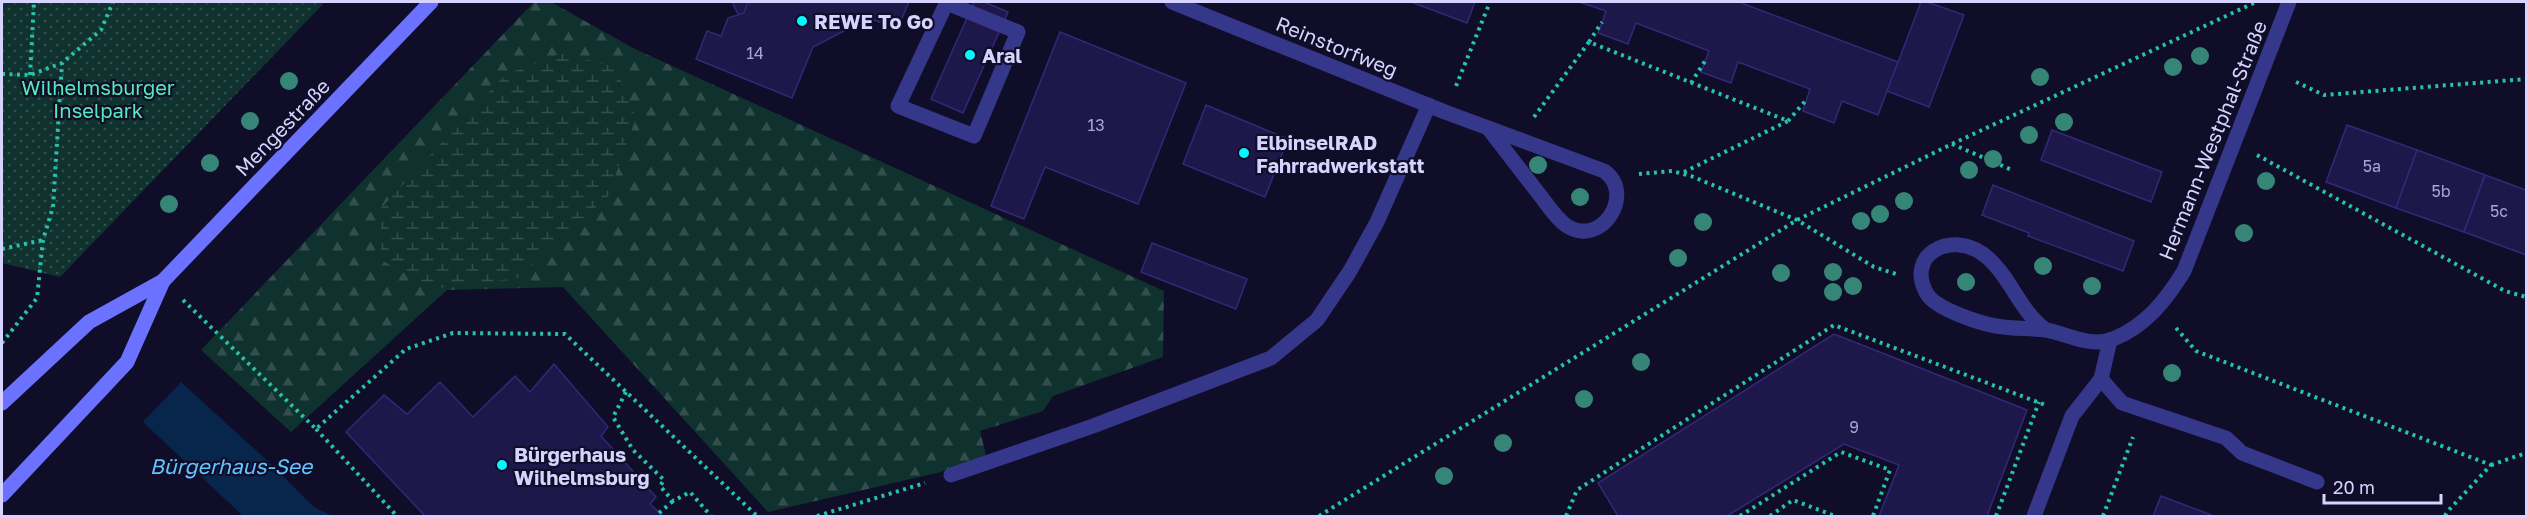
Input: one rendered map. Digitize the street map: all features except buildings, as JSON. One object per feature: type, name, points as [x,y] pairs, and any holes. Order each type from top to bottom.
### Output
[{"type":"main road","name":"Mengestraße","points":[[2,404],[89,322],[163,281],[431,2]]},
{"type":"main road","name":"Mengestraße","points":[[2,495],[127,362],[163,281]]},
{"type":"street","points":[[947,2],[1018,32],[974,136],[898,106],[947,2]]},
{"type":"street","name":"Reinstorfweg","points":[[1172,2],[1445,112],[1604,171],[1613,178]]},
{"type":"street","name":"Hermann-Westphal-Straße","points":[[2046,330],[2033,321],[1995,266],[1983,254],[1959,244],[1948,244],[1934,249],[1923,269],[1922,282],[1928,296],[1953,312],[1994,326],[2046,330],[2090,342],[2110,340],[2143,322],[2159,308],[2184,271],[2289,2]]},
{"type":"street","points":[[951,475],[1093,426],[1271,358],[1317,320],[1350,271],[1377,222],[1429,105]]},
{"type":"street","points":[[1488,128],[1560,220],[1578,231],[1597,230],[1605,223],[1615,206],[1617,197],[1613,178]]},
{"type":"street","points":[[2034,516],[2072,416],[2101,379],[2110,340]]},
{"type":"street","points":[[2101,379],[2122,403],[2226,438],[2242,453],[2317,482]]},
{"type":"path","points":[[30,75],[34,2]]},
{"type":"path","points":[[2,74],[30,75],[62,63],[101,30],[113,2]]},
{"type":"path","points":[[1445,112],[1490,2]]},
{"type":"path","points":[[1319,516],[1797,220],[1952,144],[2256,2]]},
{"type":"path","points":[[1518,139],[1602,22]]},
{"type":"path","points":[[1589,42],[1788,122]]},
{"type":"path","points":[[1691,83],[1705,61]]},
{"type":"path","points":[[2,343],[37,298],[43,240],[53,207],[62,63]]},
{"type":"path","points":[[2296,82],[2324,96],[2526,79]]},
{"type":"path","points":[[1682,174],[1788,122],[1807,99]]},
{"type":"path","points":[[2235,143],[2505,291],[2526,297]]},
{"type":"path","points":[[1952,144],[2012,170]]},
{"type":"path","points":[[1613,178],[1650,172],[1672,171],[1682,174],[1797,220],[1874,267],[1922,282]]},
{"type":"path","points":[[2,249],[43,240]]},
{"type":"path","points":[[163,281],[316,429],[397,516]]},
{"type":"path","points":[[1566,516],[1576,490],[1834,325],[2072,416]]},
{"type":"path","points":[[316,429],[406,349],[453,333],[566,334],[757,516]]},
{"type":"path","points":[[2196,351],[2491,465]]},
{"type":"path","points":[[626,392],[613,417],[633,450],[664,480],[660,486],[673,501]]},
{"type":"path","points":[[1996,516],[2039,402]]},
{"type":"path","points":[[2103,516],[2143,411]]},
{"type":"path","points":[[1740,516],[1841,452],[1890,470],[1873,516]]},
{"type":"path","points":[[2445,516],[2491,465],[2526,453]]},
{"type":"path","points":[[817,516],[951,475]]},
{"type":"path","points":[[659,513],[673,501],[690,492],[711,516]]},
{"type":"path","points":[[1770,516],[1793,500],[1835,516]]},
{"type":"green space","name":"Wilhelmsburger Inselpark","points":[[2,2],[325,2],[60,277],[2,263]]},
{"type":"green space","points":[[534,2],[551,2],[633,48],[1164,291],[1163,357],[1053,396],[1043,411],[980,431],[986,455],[941,472],[768,512],[563,287],[447,290],[291,432],[201,350]]},
{"type":"green space","points":[[562,53],[615,67],[636,118],[608,196],[518,278],[432,289],[381,260],[381,208],[505,75]]},
{"type":"water","name":"Bürgerhaus-See","points":[[181,382],[272,465],[314,507],[333,516],[243,516],[143,422]]},
{"type":"place","name":"REWE To Go","points":[[802,21]]},
{"type":"place","name":"Aral","points":[[970,55]]},
{"type":"place","name":"ElbinselRAD Fahrradwerkstatt","points":[[1244,153]]},
{"type":"place","name":"Bürgerhaus Wilhelmsburg","points":[[502,465]]}]
